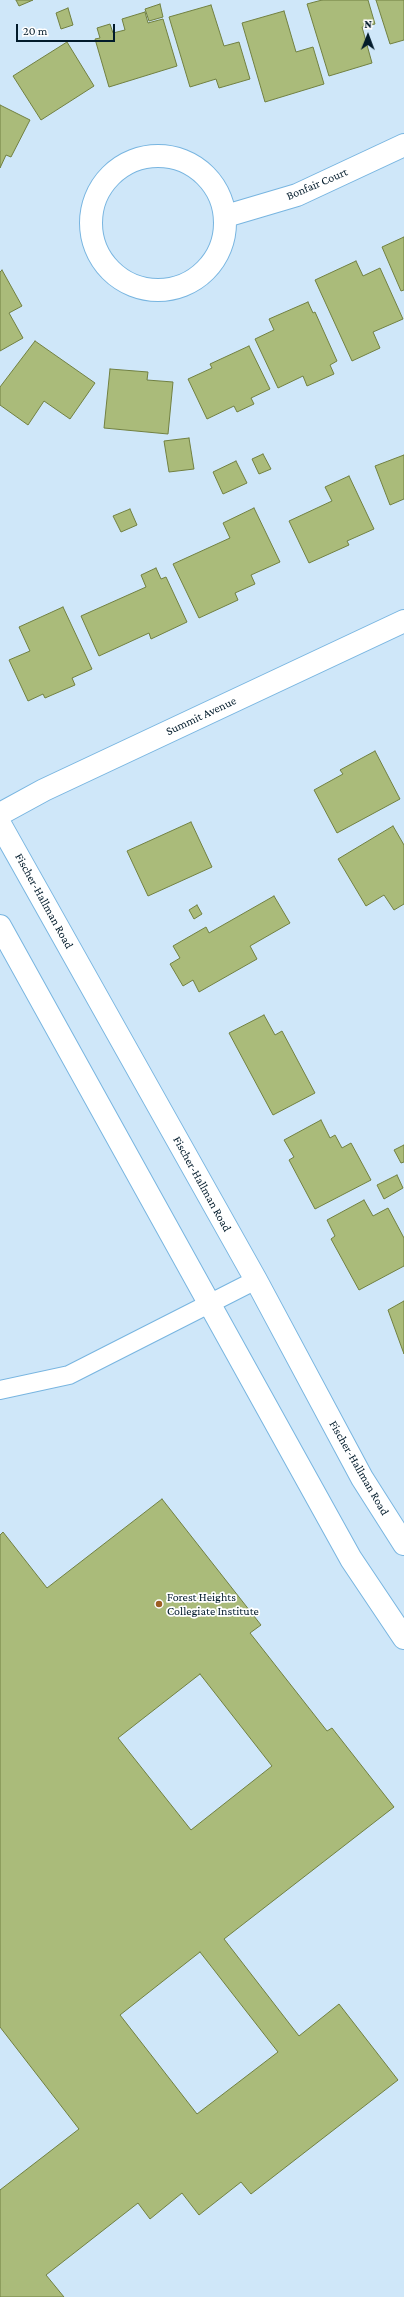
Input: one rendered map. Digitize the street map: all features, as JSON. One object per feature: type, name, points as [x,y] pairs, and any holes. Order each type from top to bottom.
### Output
[{"type":"main road","name":"Bonfair Court","points":[[226,216],[297,195],[404,145]]},
{"type":"main road","points":[[149,156],[172,157],[196,167],[213,183],[226,216],[224,239],[215,260],[198,278],[177,288],[143,289],[121,279],[102,261],[93,239],[91,214],[99,192],[112,174],[132,161],[149,156]]},
{"type":"main road","name":"Summit Avenue","points":[[0,814],[44,790],[404,621]]},
{"type":"main road","name":"Fischer-Hallman Road","points":[[0,824],[256,1280],[362,1478],[404,1544]]},
{"type":"main road","points":[[0,926],[208,1304],[351,1559],[404,1638]]},
{"type":"lane","points":[[0,1390],[69,1375],[256,1280]]},
{"type":"building","points":[[16,0],[33,0],[19,6]]},
{"type":"building","points":[[322,0],[368,0],[375,24],[362,27],[372,63],[329,76],[307,4]]},
{"type":"building","points":[[376,0],[404,0],[404,40],[390,44]]},
{"type":"building","points":[[160,4],[163,17],[149,21],[145,9]]},
{"type":"building","points":[[211,5],[224,46],[239,42],[250,79],[219,88],[216,79],[190,87],[169,17]]},
{"type":"building","points":[[68,8],[73,25],[61,29],[56,13]]},
{"type":"building","points":[[284,11],[296,52],[313,47],[324,84],[265,102],[242,23]]},
{"type":"building","points":[[145,12],[148,23],[163,19],[177,66],[109,87],[95,39],[100,38],[97,28],[110,24],[113,33],[125,30],[122,19]]},
{"type":"building","points":[[67,42],[94,86],[41,120],[13,76]]},
{"type":"building","points":[[0,105],[30,120],[11,157],[6,155],[0,168]]},
{"type":"building","points":[[404,237],[404,290],[401,291],[382,247]]},
{"type":"building","points":[[356,261],[363,276],[380,268],[403,319],[373,332],[380,348],[352,361],[315,280]]},
{"type":"building","points":[[2,270],[22,306],[9,313],[23,338],[0,351],[0,272]]},
{"type":"building","points":[[308,302],[313,313],[315,312],[337,361],[330,365],[334,374],[307,386],[303,376],[278,388],[255,339],[274,330],[269,319]]},
{"type":"building","points":[[35,341],[95,383],[70,419],[44,401],[28,425],[0,405],[0,387]]},
{"type":"building","points":[[249,346],[270,389],[251,398],[254,404],[237,412],[234,406],[207,419],[188,379],[212,368],[210,364]]},
{"type":"building","points":[[110,369],[148,372],[147,380],[173,382],[168,434],[104,428]]},
{"type":"building","points":[[189,438],[194,469],[169,472],[164,441]]},
{"type":"building","points":[[263,454],[271,469],[259,474],[252,459]]},
{"type":"building","points":[[404,455],[404,499],[390,505],[375,466]]},
{"type":"building","points":[[236,461],[247,483],[223,494],[213,472]]},
{"type":"building","points":[[349,476],[374,529],[347,541],[349,545],[309,563],[289,521],[332,501],[325,487]]},
{"type":"building","points":[[254,508],[280,562],[251,575],[255,584],[235,593],[238,600],[199,618],[173,564],[230,538],[223,523]]},
{"type":"building","points":[[130,509],[137,525],[121,532],[113,516]]},
{"type":"building","points":[[156,568],[161,579],[166,577],[187,622],[151,639],[149,633],[99,656],[81,616],[146,587],[141,575]]},
{"type":"building","points":[[63,607],[92,669],[72,678],[75,685],[45,698],[43,694],[28,701],[9,660],[30,651],[19,627]]},
{"type":"building","points":[[375,751],[400,799],[337,833],[314,790],[343,774],[340,770]]},
{"type":"building","points":[[191,822],[212,867],[148,896],[127,851]]},
{"type":"building","points":[[393,826],[404,845],[404,904],[394,910],[384,895],[366,906],[338,859]]},
{"type":"building","points":[[274,896],[290,923],[250,946],[257,959],[199,992],[193,980],[183,986],[170,964],[180,958],[173,946],[206,927],[209,933]]},
{"type":"building","points":[[197,905],[202,914],[194,919],[189,910]]},
{"type":"building","points":[[264,1015],[275,1035],[282,1031],[315,1093],[273,1115],[229,1033]]},
{"type":"building","points":[[321,1120],[330,1138],[335,1135],[342,1148],[351,1143],[371,1180],[315,1209],[289,1160],[294,1157],[284,1140]]},
{"type":"building","points":[[404,1145],[404,1162],[401,1163],[394,1150]]},
{"type":"building","points":[[397,1175],[403,1188],[384,1199],[377,1185]]},
{"type":"building","points":[[364,1200],[373,1216],[388,1208],[404,1238],[404,1266],[359,1290],[331,1239],[335,1236],[327,1220]]},
{"type":"building","points":[[404,1301],[404,1354],[388,1310]]},
{"type":"building","name":"Forest Heights Collegiate Institute","points":[[162,1499],[261,1625],[250,1633],[327,1731],[332,1728],[394,1807],[224,1939],[299,2036],[339,2004],[398,2080],[251,2194],[241,2182],[199,2215],[182,2193],[150,2219],[138,2203],[46,2275],[64,2297],[0,2297],[0,2190],[79,2129],[0,2027],[0,1535],[3,1532],[47,1588]],"holes":[[[200,1674],[272,1766],[191,1830],[118,1738]],[[200,1952],[278,2052],[197,2114],[120,2015]]]},
{"type":"place","name":"Forest Heights Collegiate Institute","points":[[159,1604]]}]
